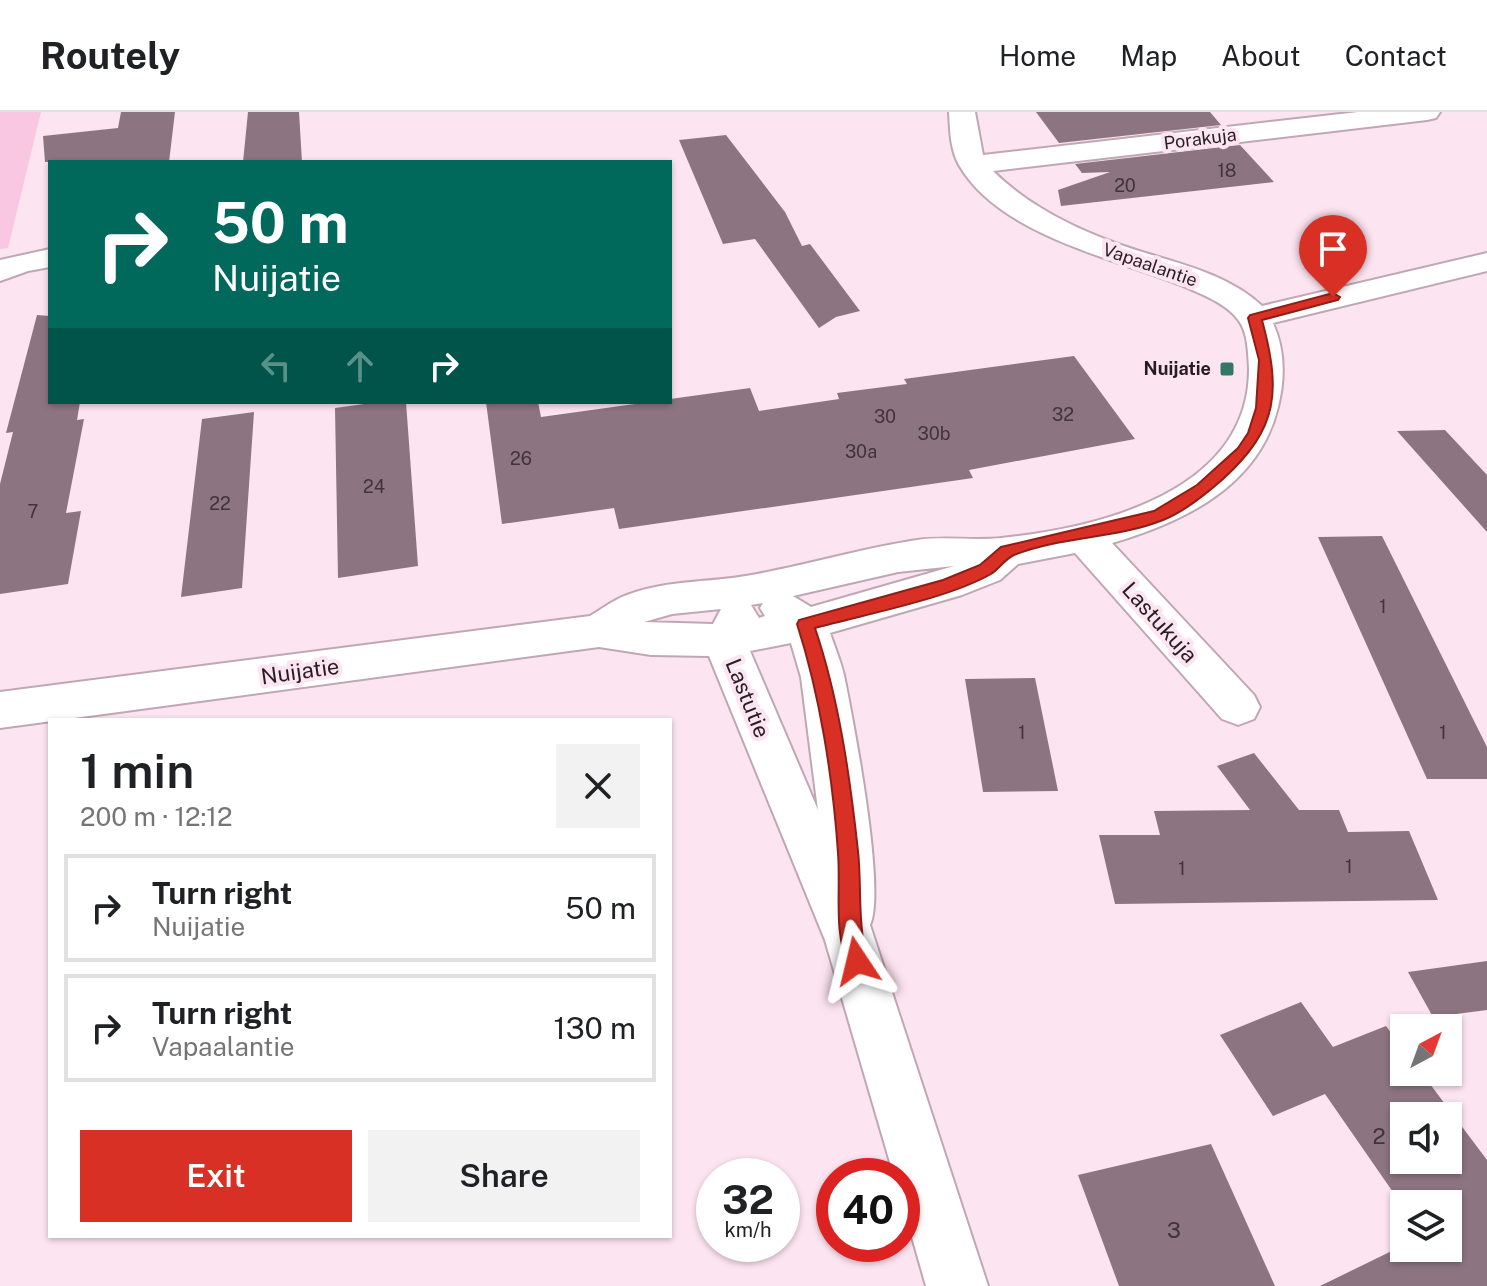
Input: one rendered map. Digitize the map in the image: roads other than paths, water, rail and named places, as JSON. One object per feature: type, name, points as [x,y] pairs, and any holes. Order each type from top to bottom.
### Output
[{"type":"street","points":[[962,112],[966,146],[973,165]]},
{"type":"street","name":"Porakuja","points":[[973,165],[1427,112]]},
{"type":"street","name":"Vapaalantie","points":[[973,165],[987,181],[1034,215],[1097,247],[1198,280],[1228,296],[1254,318]]},
{"type":"street","points":[[0,272],[20,263],[48,258]]},
{"type":"street","points":[[1254,318],[1474,265],[1487,288]]},
{"type":"street","name":"Nuijatie","points":[[599,631],[645,604],[753,591],[858,563],[958,550],[1007,551],[1159,516],[1203,489],[1244,451],[1256,433],[1263,408],[1266,360],[1254,318]]},
{"type":"street","name":"Lastukuja","points":[[1082,536],[1238,707]]},
{"type":"street","name":"Nuijatie","points":[[0,710],[599,631],[651,639],[725,640],[806,624],[948,585],[986,570],[1007,551]]},
{"type":"street","points":[[753,591],[806,624]]},
{"type":"street","name":"Lastutie","points":[[753,591],[725,640],[743,690],[851,940],[957,1286]]},
{"type":"street","name":"Lastutie","points":[[806,624],[823,677],[848,852],[851,940]]},
{"type":"place","name":"Nuijatie","points":[[1227,369]]}]
